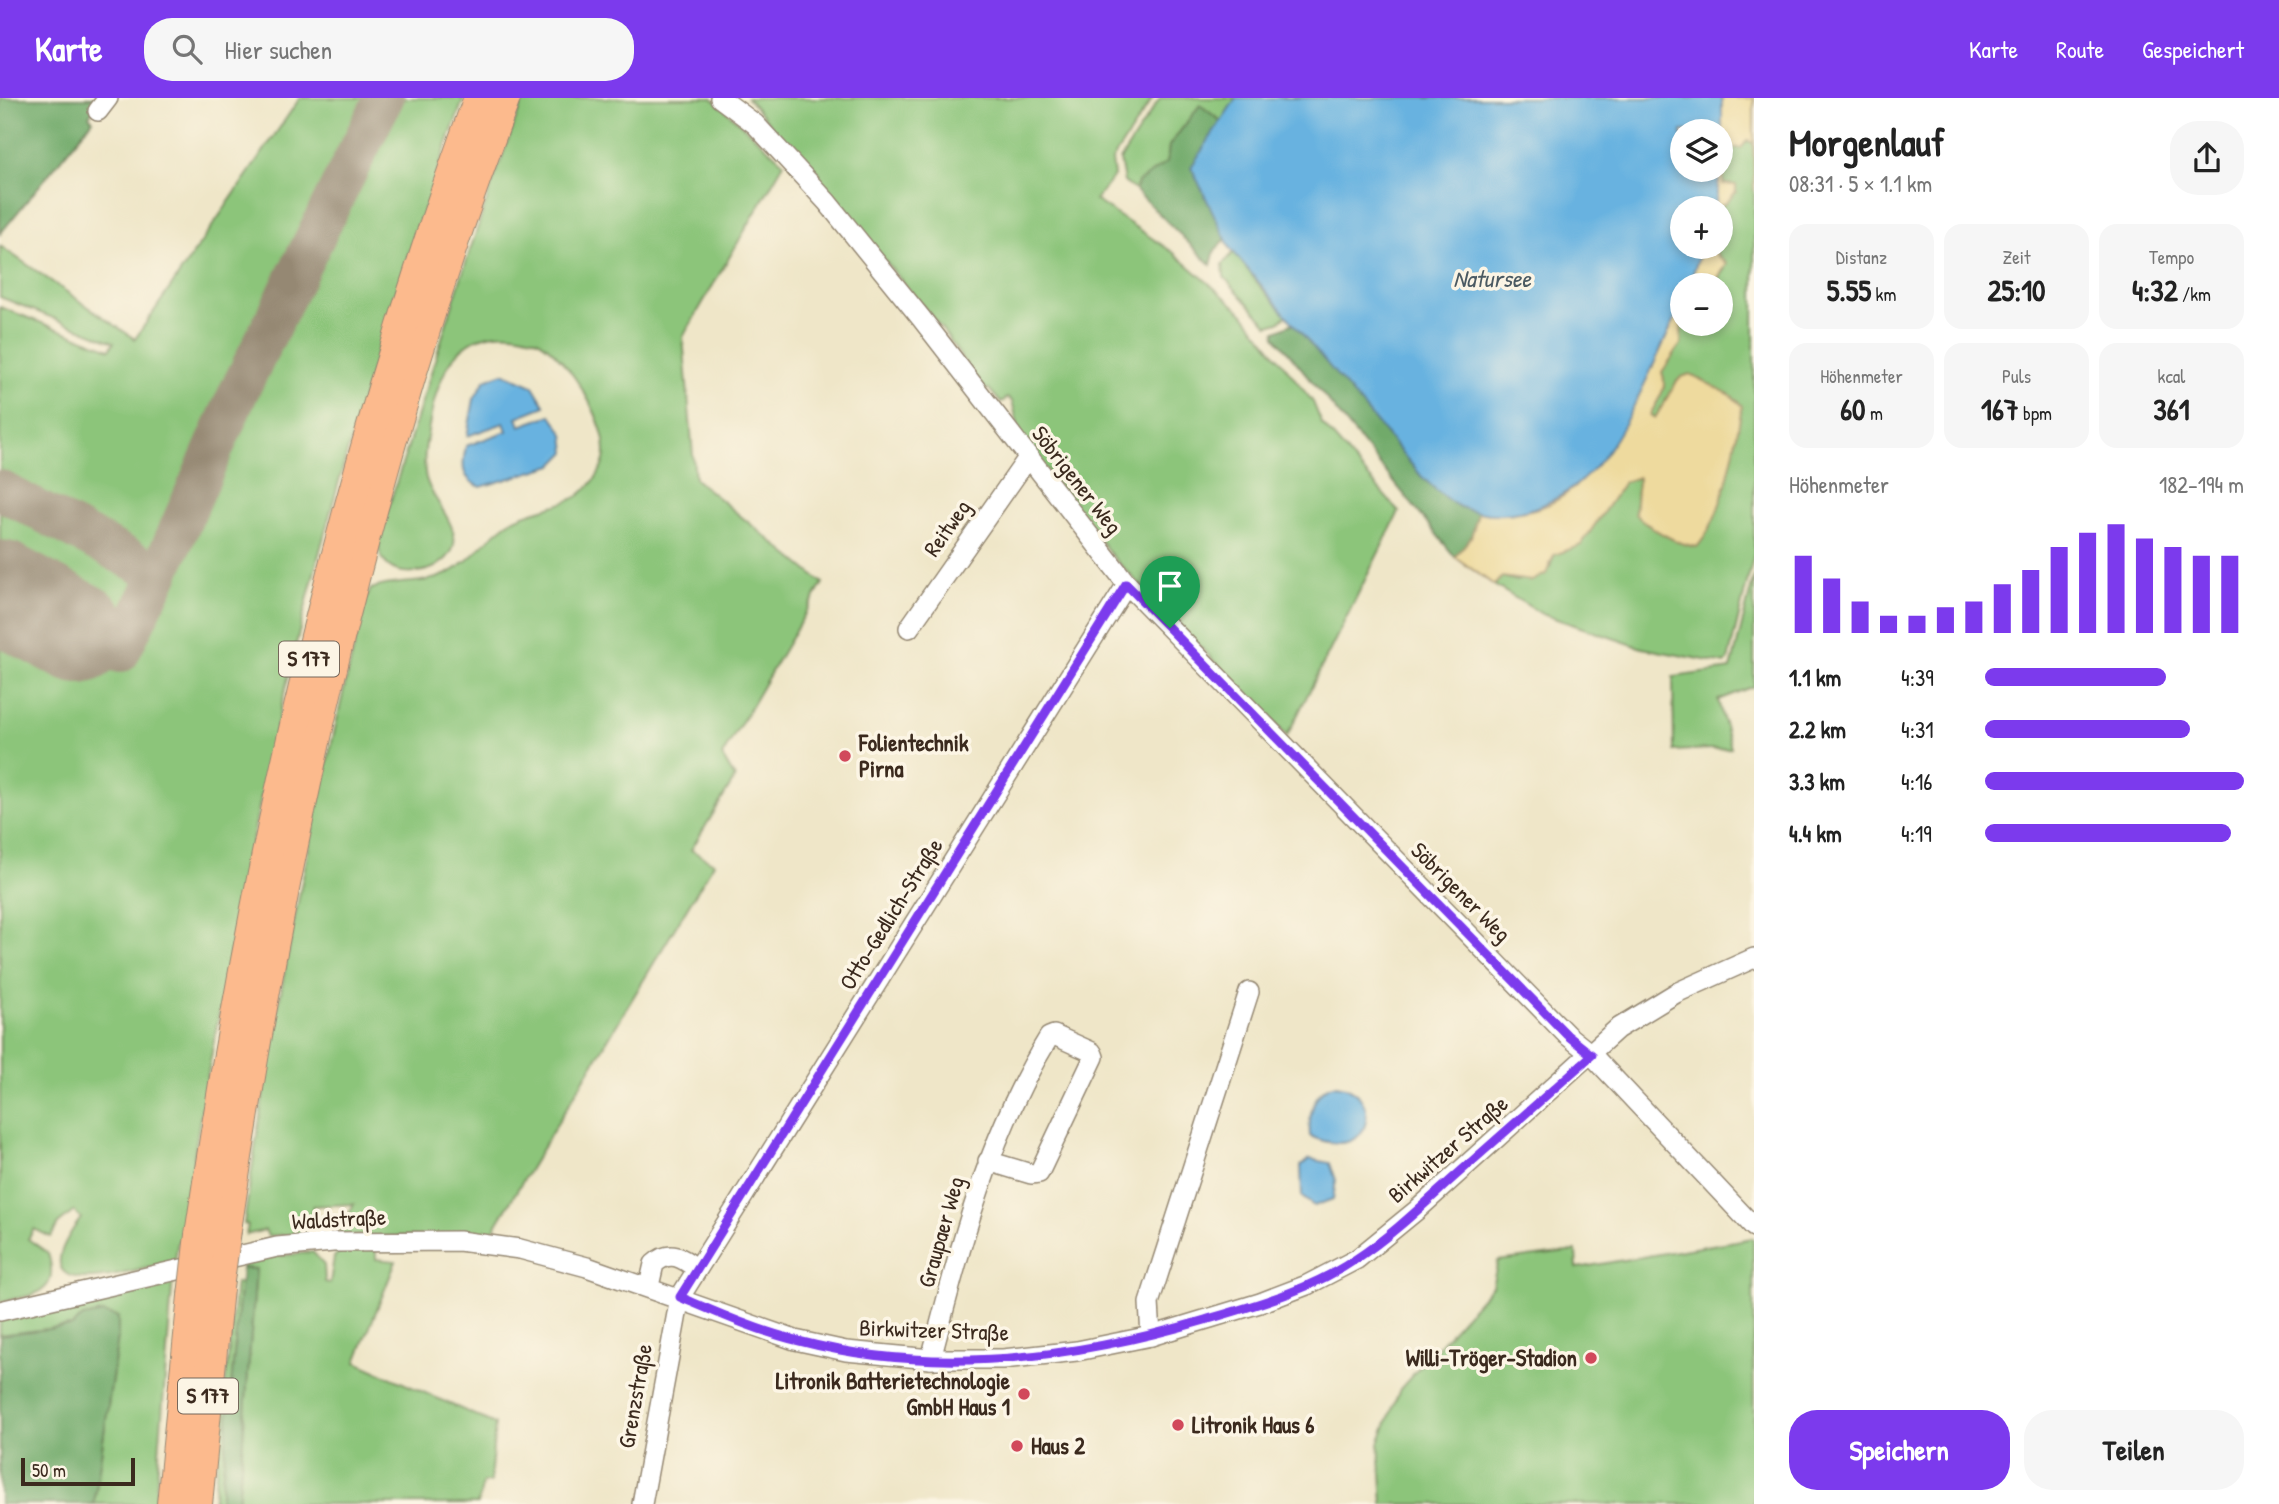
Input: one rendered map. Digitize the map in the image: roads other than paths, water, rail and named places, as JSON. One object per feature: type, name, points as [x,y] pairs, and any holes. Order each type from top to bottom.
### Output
[{"type":"highway","name":"S 177","points":[[172,1504],[206,1292],[213,1233],[222,1090],[261,872],[306,672],[374,418],[450,177],[479,98]]},
{"type":"highway","name":"S 177","points":[[213,1233],[246,1093],[284,875],[330,673],[395,435],[474,181],[506,98]]},
{"type":"highway","name":"S 177","points":[[197,1504],[206,1292]]},
{"type":"street","name":"Söbrigener Weg","points":[[720,98],[755,124],[788,156],[921,318],[1126,584],[1567,1035],[1592,1055],[1754,1227]]},
{"type":"street","name":"Reitweg","points":[[909,628],[1028,458]]},
{"type":"street","name":"Otto-Gedlich-Straße","points":[[680,1297],[1126,584]]},
{"type":"street","name":"Birkwitzer Straße","points":[[680,1297],[795,1340],[880,1356],[932,1359],[1038,1355],[1151,1336],[1260,1303],[1307,1285],[1357,1259],[1417,1210],[1592,1055],[1617,1029],[1646,1009],[1754,958]]},
{"type":"street","points":[[1151,1336],[1149,1303],[1249,992]]},
{"type":"street","name":"Graupaer Weg","points":[[932,1359],[958,1255],[988,1161],[1003,1121],[1049,1037],[1054,1035],[1092,1052],[1094,1057],[1039,1173],[1031,1174],[988,1161]]},
{"type":"street","name":"Waldstraße","points":[[0,1311],[224,1257],[277,1247],[333,1242],[459,1241],[489,1244],[574,1263],[680,1297]]},
{"type":"street","points":[[649,1286],[654,1264],[666,1256],[683,1258],[697,1269]]},
{"type":"street","name":"Grenzstraße","points":[[642,1504],[680,1297]]},
{"type":"water","name":"Natursee","points":[[1236,98],[1722,98],[1722,119],[1670,119],[1670,182],[1718,182],[1717,196],[1670,196],[1670,259],[1698,259],[1693,273],[1670,273],[1670,329],[1647,378],[1629,415],[1596,466],[1563,494],[1524,511],[1481,513],[1460,507],[1445,498],[1422,477],[1230,248],[1191,167]]},
{"type":"water","points":[[503,373],[533,386],[545,406],[517,417],[520,426],[551,415],[564,434],[566,452],[553,465],[481,487],[469,480],[464,471],[466,446],[507,431],[504,423],[467,436],[474,399],[485,380]]},
{"type":"water","points":[[1333,1085],[1349,1089],[1360,1098],[1366,1110],[1366,1122],[1360,1134],[1349,1141],[1333,1143],[1310,1136],[1311,1113],[1316,1099],[1326,1088]]},
{"type":"water","points":[[1309,1159],[1330,1163],[1336,1180],[1333,1199],[1314,1206],[1302,1197],[1301,1166]]},
{"type":"place","name":"Folientechnik Pirna","points":[[845,756]]},
{"type":"place","name":"Willi-Tröger-Stadion","points":[[1591,1358]]},
{"type":"place","name":"Litronik Batterietechnologie GmbH Haus 1","points":[[1024,1394]]},
{"type":"place","name":"Litronik Haus 6","points":[[1178,1425]]},
{"type":"place","name":"Haus 2","points":[[1017,1446]]}]
